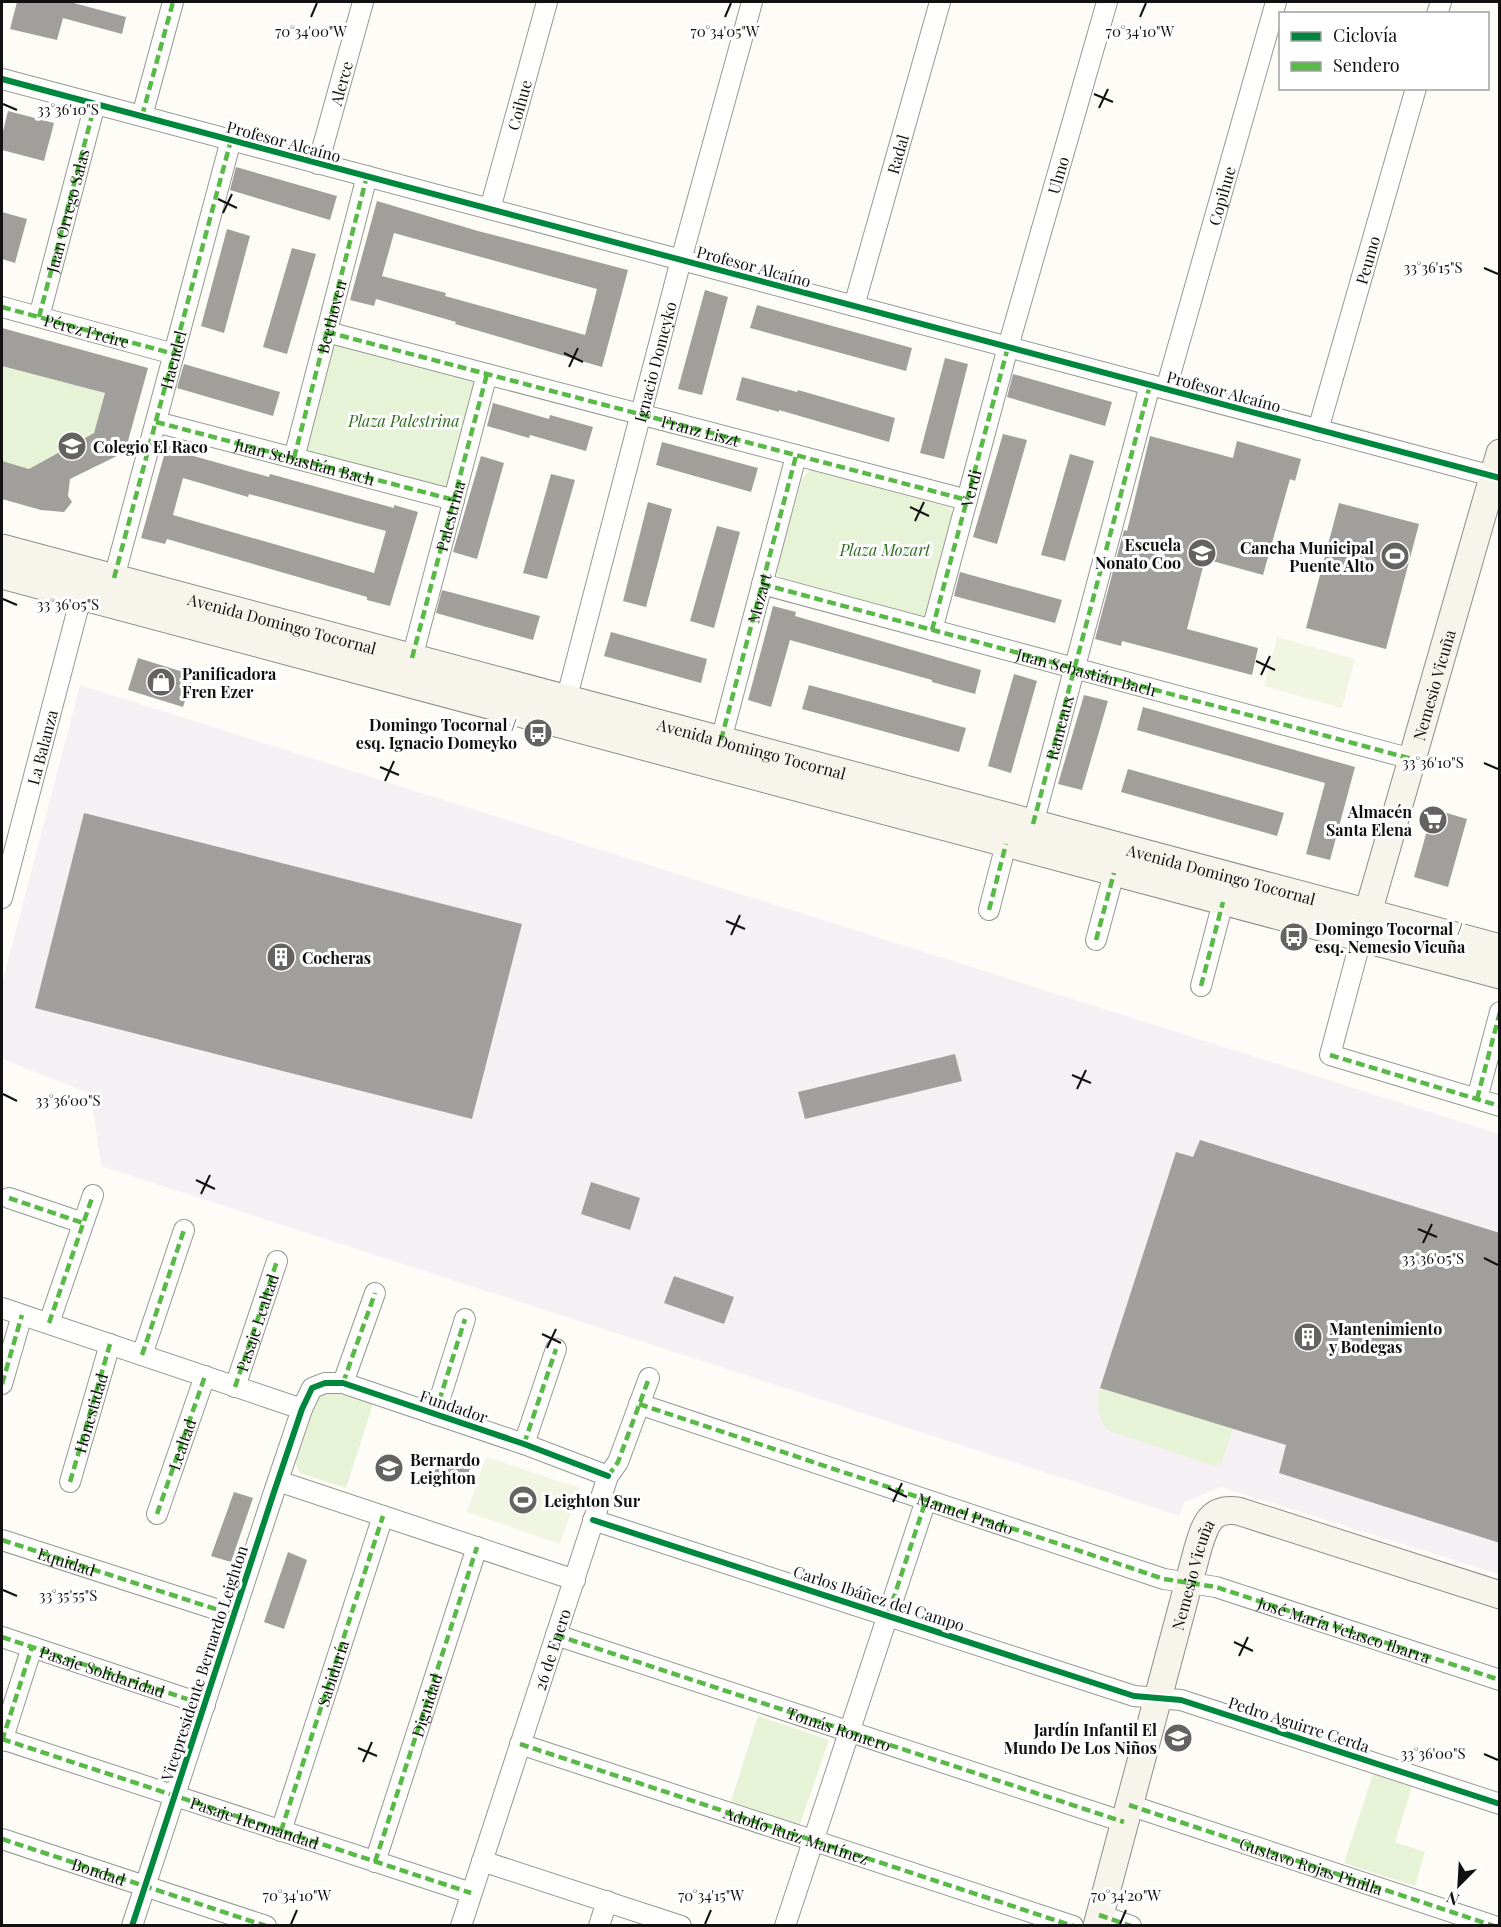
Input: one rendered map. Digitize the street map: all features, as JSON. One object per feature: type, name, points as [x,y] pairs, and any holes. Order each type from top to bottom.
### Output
[{"type":"main road","name":"Nemesio Vicuña","points":[[1360,939],[1497,469]]},
{"type":"main road","name":"Avenida Domingo Tocornal","points":[[2,548],[1500,948]]},
{"type":"main road","name":"Avenida Domingo Tocornal","points":[[2,575],[1500,975]]},
{"type":"main road","name":"Nemesio Vicuña","points":[[1098,1920],[1202,1536],[1209,1520],[1215,1515],[1229,1510],[1500,1596]]},
{"type":"street","points":[[142,116],[173,2]]},
{"type":"street","name":"Alerce","points":[[318,164],[363,2]]},
{"type":"street","name":"Coihue","points":[[490,209],[547,2]]},
{"type":"street","name":"Ignacio Domeyko","points":[[560,725],[681,260],[752,2]]},
{"type":"street","name":"Radal","points":[[854,306],[940,2]]},
{"type":"street","name":"Ulmo","points":[[1008,347],[1107,2]]},
{"type":"street","name":"Copihue","points":[[1158,387],[1276,2]]},
{"type":"street","name":"Profesor Alcaíno","points":[[2,79],[1318,430],[1497,469]]},
{"type":"street","name":"Peumo","points":[[1318,430],[1415,90]]},
{"type":"street","name":"Juan Orrego Salas","points":[[39,317],[95,104]]},
{"type":"street","name":"Haendel","points":[[114,578],[231,140]]},
{"type":"street","name":"Beethoven","points":[[294,459],[367,177]]},
{"type":"street","name":"Pérez Freire","points":[[2,307],[174,354]]},
{"type":"street","name":"Franz Liszt","points":[[327,332],[967,500]]},
{"type":"street","name":"Verdi","points":[[932,630],[1008,347]]},
{"type":"street","name":"Palestrina","points":[[412,658],[487,374]]},
{"type":"street","name":"Rameaux","points":[[1033,824],[1074,668],[1158,387]]},
{"type":"street","name":"Juan Sebastián Bach","points":[[156,422],[454,500]]},
{"type":"street","name":"Mozart","points":[[721,740],[796,456]]},
{"type":"street","name":"Juan Sebastián Bach","points":[[762,584],[1412,759]]},
{"type":"street","name":"La Balanza","points":[[2,898],[81,597]]},
{"type":"street","points":[[989,910],[1006,844]]},
{"type":"street","points":[[1096,940],[1114,873]]},
{"type":"street","points":[[1201,986],[1223,902]]},
{"type":"street","name":"Nemesio Vicuña","points":[[1360,939],[1330,1055],[1477,1099]]},
{"type":"street","points":[[1500,1011],[1477,1099],[1500,1106]]},
{"type":"street","points":[[49,1323],[93,1195]]},
{"type":"street","points":[[9,1197],[83,1223]]},
{"type":"street","points":[[142,1355],[184,1230]]},
{"type":"street","name":"Pasaje Lealtad","points":[[236,1387],[277,1261]]},
{"type":"street","points":[[343,1383],[375,1293]]},
{"type":"street","points":[[2,1308],[302,1409]]},
{"type":"street","points":[[2,1384],[22,1315]]},
{"type":"street","points":[[435,1414],[465,1319]]},
{"type":"street","name":"Honestidad","points":[[70,1482],[110,1344]]},
{"type":"street","points":[[524,1444],[556,1349]]},
{"type":"street","name":"Lealtad","points":[[157,1514],[205,1376]]},
{"type":"street","name":"26 de Enero","points":[[460,1926],[608,1476],[618,1462],[649,1378]]},
{"type":"street","name":"Fundador","points":[[302,1409],[312,1388],[325,1383],[343,1383],[524,1444],[608,1476]]},
{"type":"street","name":"Manuel Prado","points":[[639,1404],[1164,1579],[1189,1583]]},
{"type":"street","name":"Vicepresidente Bernardo Leighton","points":[[132,1926],[302,1409]]},
{"type":"street","points":[[278,1480],[575,1580]]},
{"type":"street","points":[[785,1926],[926,1500]]},
{"type":"street","name":"Sabiduría","points":[[281,1831],[383,1516]]},
{"type":"street","name":"Carlos Ibáñez del Campo","points":[[593,1520],[1134,1695],[1158,1698]]},
{"type":"street","name":"Equidad","points":[[2,1540],[234,1615]]},
{"type":"street","name":"Dignidad","points":[[375,1862],[477,1547]]},
{"type":"street","name":"José María Velasco Ibarra","points":[[1189,1583],[1216,1587],[1500,1680]]},
{"type":"street","name":"Tomás Romero","points":[[556,1635],[849,1732],[1127,1814]]},
{"type":"street","name":"Pasaje Solidaridad","points":[[2,1637],[205,1705]]},
{"type":"street","points":[[2,1740],[32,1647]]},
{"type":"street","name":"Pedro Aguirre Cerda","points":[[1158,1698],[1191,1703],[1500,1804]]},
{"type":"street","name":"Pasaje Hermandad","points":[[2,1740],[471,1893]]},
{"type":"street","name":"Adolfo Ruiz Martínez","points":[[520,1744],[1073,1926]]},
{"type":"street","name":"Gustavo Rojas Pinilla","points":[[1127,1814],[1494,1926]]},
{"type":"street","name":"Bondad","points":[[2,1839],[266,1926]]},
{"type":"street","points":[[482,1860],[681,1926]]},
{"type":"street","points":[[599,1926],[607,1901]]},
{"type":"street","points":[[1098,1920],[1131,1926]]},
{"type":"shaded area","points":[[80,685],[1499,1134],[1499,1574],[1221,1487],[1184,1502],[1180,1516],[101,1166],[91,1094],[2,1059],[2,984]]},
{"type":"green space","name":"Plaza Palestrina","points":[[339,340],[472,376],[476,386],[448,490],[306,456],[303,446],[330,344]]},
{"type":"green space","points":[[2,366],[105,393],[94,433],[29,469],[2,461]]},
{"type":"green space","name":"Plaza Mozart","points":[[810,470],[949,507],[956,516],[932,612],[920,618],[784,580],[775,573],[802,479]]},
{"type":"green space","points":[[1277,637],[1355,659],[1342,708],[1264,686]]},
{"type":"green space","points":[[330,1387],[374,1401],[346,1488],[300,1473],[294,1460],[316,1395]]},
{"type":"green space","points":[[1100,1388],[1233,1428],[1221,1464],[1213,1466],[1108,1430],[1099,1410]]},
{"type":"green space","name":"Leighton Sur","points":[[486,1457],[579,1488],[560,1544],[467,1512]]},
{"type":"green space","points":[[758,1716],[829,1740],[799,1827],[730,1804]]},
{"type":"green space","points":[[1373,1774],[1412,1787],[1395,1842],[1425,1852],[1415,1886],[1344,1863]]},
{"type":"building","points":[[17,2],[70,2],[126,17],[122,34],[63,18],[57,40],[10,29]]},
{"type":"building","points":[[8,111],[54,123],[44,161],[2,150],[2,135]]},
{"type":"building","points":[[236,167],[337,196],[330,220],[230,190]]},
{"type":"building","points":[[377,201],[478,231],[628,270],[602,367],[376,299],[374,306],[350,300]],"holes":[[[394,233],[597,289],[585,335],[382,276]]]},
{"type":"building","points":[[2,212],[27,219],[15,263],[2,259]]},
{"type":"building","points":[[227,229],[250,236],[224,333],[201,326]]},
{"type":"building","points":[[292,248],[316,254],[287,354],[263,347]]},
{"type":"building","points":[[705,290],[728,297],[702,395],[678,389]]},
{"type":"building","points":[[757,305],[912,348],[906,371],[750,328]]},
{"type":"building","points":[[2,328],[148,368],[125,452],[70,479],[68,496],[72,502],[64,512],[41,510],[2,499],[2,461],[29,469],[94,433],[105,393],[2,366]]},
{"type":"building","points":[[945,358],[968,364],[944,459],[920,453]]},
{"type":"building","points":[[184,364],[280,392],[273,416],[177,388]]},
{"type":"building","points":[[1013,374],[1112,402],[1105,426],[1007,397]]},
{"type":"building","points":[[742,377],[797,392],[798,390],[895,418],[889,442],[736,400]]},
{"type":"building","points":[[493,403],[549,419],[550,415],[593,427],[586,451],[530,435],[529,438],[487,426]]},
{"type":"building","points":[[1003,434],[1027,440],[997,544],[973,537]]},
{"type":"building","name":"Escuela Nonato Coo","points":[[1150,436],[1233,458],[1237,441],[1301,459],[1295,481],[1290,479],[1263,575],[1205,559],[1187,629],[1258,648],[1252,675],[1122,641],[1121,646],[1095,639],[1124,530],[1127,531]]},
{"type":"building","points":[[662,442],[758,468],[751,492],[656,465]]},
{"type":"building","points":[[167,445],[191,452],[190,455],[269,477],[270,474],[394,508],[394,505],[418,512],[390,606],[367,600],[367,597],[167,539],[165,544],[141,538]],"holes":[[[183,478],[248,497],[249,494],[386,531],[374,573],[173,515]]]},
{"type":"building","points":[[1070,454],[1094,461],[1065,561],[1041,555]]},
{"type":"building","points":[[481,456],[504,463],[477,559],[453,552]]},
{"type":"building","points":[[551,474],[575,480],[547,579],[523,573]]},
{"type":"building","points":[[648,502],[672,509],[646,607],[623,601]]},
{"type":"building","points":[[1339,503],[1419,524],[1386,649],[1306,628]]},
{"type":"building","points":[[717,526],[740,532],[714,628],[690,621]]},
{"type":"building","points":[[960,572],[1062,600],[1055,623],[954,596]]},
{"type":"building","points":[[442,590],[540,616],[533,640],[436,613]]},
{"type":"building","points":[[773,606],[796,612],[795,616],[981,670],[975,694],[790,640],[771,707],[748,700]]},
{"type":"building","points":[[611,632],[707,659],[701,683],[604,656]]},
{"type":"building","name":"Panificadora Fren Ezer","points":[[138,658],[193,675],[183,707],[128,690]]},
{"type":"building","points":[[1014,674],[1037,681],[1011,773],[988,766]]},
{"type":"building","points":[[809,685],[966,728],[959,752],[802,709]]},
{"type":"building","points":[[1084,695],[1108,701],[1082,790],[1058,784]]},
{"type":"building","points":[[1143,707],[1355,767],[1330,860],[1306,854],[1325,783],[1137,730]]},
{"type":"building","points":[[1128,769],[1284,813],[1277,836],[1121,792]]},
{"type":"building","points":[[1433,809],[1467,819],[1448,887],[1414,877]]},
{"type":"building","name":"Cocheras","points":[[84,813],[522,924],[472,1119],[35,1008]]},
{"type":"building","points":[[955,1054],[962,1081],[805,1119],[798,1092]]},
{"type":"building","name":"Mantenimiento y Bodegas","points":[[1200,1140],[1500,1233],[1500,1543],[1279,1473],[1286,1445],[1100,1388],[1176,1152],[1193,1157]]},
{"type":"building","points":[[591,1182],[640,1198],[630,1230],[581,1214]]},
{"type":"building","points":[[674,1276],[734,1297],[724,1324],[664,1303]]},
{"type":"building","points":[[441,1454],[451,1457],[451,1455],[472,1463],[465,1483],[434,1473]]},
{"type":"building","points":[[234,1492],[253,1498],[231,1562],[211,1556]]},
{"type":"building","points":[[288,1552],[307,1560],[284,1629],[264,1622]]},
{"type":"marked path","points":[[142,116],[173,2]]},
{"type":"marked path","points":[[39,317],[95,104]]},
{"type":"marked path","points":[[114,578],[231,140]]},
{"type":"marked path","points":[[294,458],[367,176]]},
{"type":"marked path","points":[[2,307],[174,354]]},
{"type":"marked path","points":[[327,332],[967,500]]},
{"type":"marked path","points":[[932,630],[1008,347]]},
{"type":"marked path","points":[[412,658],[487,374]]},
{"type":"marked path","points":[[1033,824],[1150,385]]},
{"type":"marked path","points":[[156,422],[454,500]]},
{"type":"marked path","points":[[721,740],[796,456]]},
{"type":"marked path","points":[[762,584],[1412,759]]},
{"type":"marked path","points":[[989,910],[1006,844]]},
{"type":"marked path","points":[[1096,940],[1114,873]]},
{"type":"marked path","points":[[1201,986],[1223,902]]},
{"type":"marked path","points":[[1477,1099],[1500,1012]]},
{"type":"marked path","points":[[1330,1055],[1500,1106]]},
{"type":"marked path","points":[[49,1323],[93,1195]]},
{"type":"marked path","points":[[9,1198],[83,1223]]},
{"type":"marked path","points":[[142,1355],[184,1230]]},
{"type":"marked path","points":[[235,1387],[277,1261]]},
{"type":"marked path","points":[[343,1383],[375,1293]]},
{"type":"marked path","points":[[2,1384],[22,1315]]},
{"type":"marked path","points":[[435,1414],[465,1319]]},
{"type":"marked path","points":[[70,1482],[110,1344]]},
{"type":"marked path","points":[[524,1444],[556,1349]]},
{"type":"marked path","points":[[157,1514],[205,1376]]},
{"type":"marked path","points":[[608,1476],[618,1462],[649,1378]]},
{"type":"marked path","points":[[639,1404],[1164,1579],[1216,1587],[1500,1680]]},
{"type":"marked path","points":[[888,1615],[926,1500]]},
{"type":"marked path","points":[[281,1831],[383,1516]]},
{"type":"marked path","points":[[2,1540],[234,1615]]},
{"type":"marked path","points":[[375,1862],[477,1547]]},
{"type":"marked path","points":[[556,1635],[1124,1822]]},
{"type":"marked path","points":[[2,1637],[205,1705]]},
{"type":"marked path","points":[[2,1741],[32,1647]]},
{"type":"marked path","points":[[2,1739],[471,1893]]},
{"type":"marked path","points":[[520,1744],[1073,1926]]},
{"type":"marked path","points":[[1129,1805],[1494,1926]]},
{"type":"marked path","points":[[2,1839],[266,1926]]},
{"type":"marked path","points":[[1099,1915],[1131,1926]]},
{"type":"cycle path","points":[[2,79],[1500,478]]},
{"type":"cycle path","points":[[132,1926],[274,1492],[302,1409],[312,1388],[325,1383],[343,1383],[524,1444],[608,1476]]},
{"type":"cycle path","points":[[593,1520],[1134,1696],[1181,1700],[1500,1804]]},
{"type":"place","name":"Colegio El Raco","points":[[72,446]]},
{"type":"place","name":"Escuela Nonato Coo","points":[[1202,553]]},
{"type":"place","name":"Cancha Municipal Puente Alto","points":[[1395,556]]},
{"type":"place","name":"Panificadora Fren Ezer","points":[[161,682]]},
{"type":"place","name":"Domingo Tocornal / esq. Ignacio Domeyko","points":[[538,733]]},
{"type":"place","name":"Almacén Santa Elena","points":[[1433,820]]},
{"type":"place","name":"Domingo Tocornal / esq. Nemesio Vicuña","points":[[1294,937]]},
{"type":"place","name":"Cocheras","points":[[281,957]]},
{"type":"place","name":"Mantenimiento y Bodegas","points":[[1308,1337]]},
{"type":"place","name":"Bernardo Leighton","points":[[389,1468]]},
{"type":"place","name":"Leighton Sur","points":[[523,1500]]},
{"type":"place","name":"Jardín Infantil El Mundo De Los Niños","points":[[1178,1738]]}]
